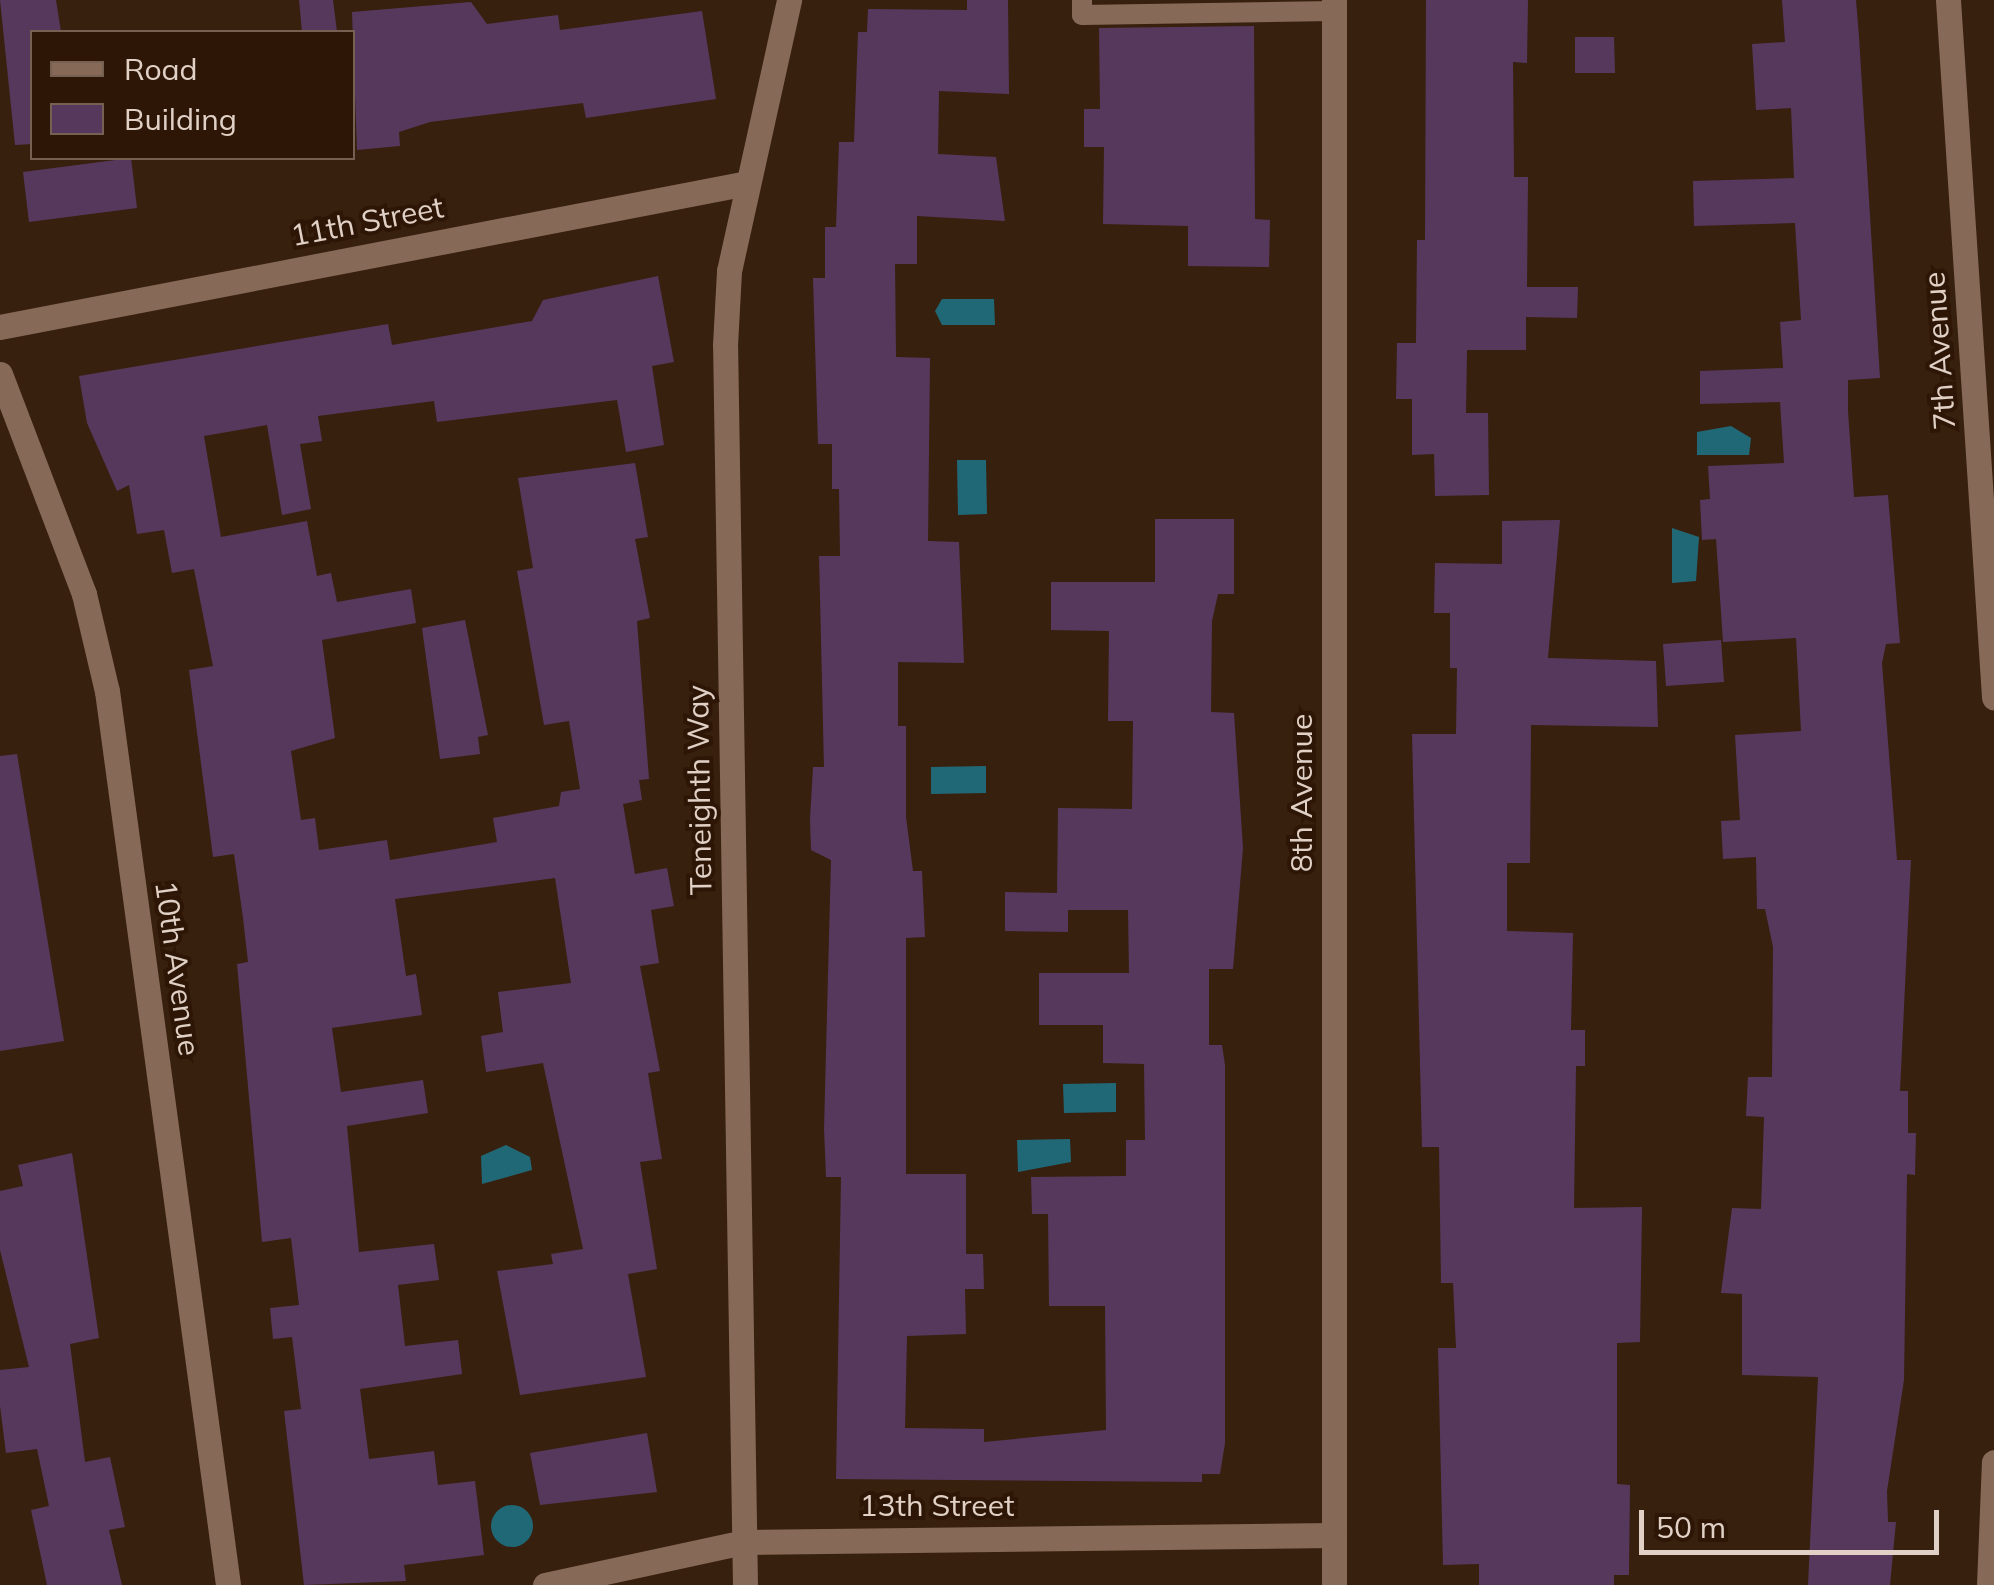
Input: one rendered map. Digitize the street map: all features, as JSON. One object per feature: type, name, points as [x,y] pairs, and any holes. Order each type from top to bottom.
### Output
[{"type":"street","name":"Teneighth Way","points":[[744,1585],[725,345],[747,184],[789,0]]},
{"type":"street","name":"7th Avenue","points":[[1948,0],[1994,697]]},
{"type":"street","name":"8th Avenue","points":[[1334,6],[1334,1585]]},
{"type":"street","name":"11th Street","points":[[0,326],[747,184]]},
{"type":"street","name":"10th Avenue","points":[[0,374],[84,594],[107,691],[228,1585]]},
{"type":"street","points":[[1989,1585],[1994,1462]]},
{"type":"street","name":"13th Street","points":[[545,1585],[744,1542],[1334,1534]]},
{"type":"lane","points":[[1082,0],[1082,15],[1334,6]]},
{"type":"water","points":[[942,299],[994,299],[995,325],[942,325],[935,311]]},
{"type":"water","points":[[1731,426],[1751,438],[1749,455],[1697,455],[1697,432]]},
{"type":"water","points":[[957,460],[986,460],[987,514],[958,515]]},
{"type":"water","points":[[1672,528],[1699,537],[1696,581],[1672,583]]},
{"type":"water","points":[[986,766],[986,793],[931,794],[931,767]]},
{"type":"water","points":[[1116,1083],[1116,1112],[1064,1113],[1063,1084]]},
{"type":"water","points":[[1070,1139],[1071,1162],[1018,1172],[1017,1140]]},
{"type":"water","points":[[506,1145],[530,1157],[532,1170],[482,1184],[481,1156]]},
{"type":"water","points":[[512,1505],[527,1511],[533,1526],[527,1541],[512,1547],[497,1541],[491,1526],[497,1511]]},
{"type":"building","points":[[0,0],[56,0],[61,30],[30,30],[30,144],[15,145]]},
{"type":"building","points":[[299,0],[333,0],[337,30],[302,30]]},
{"type":"building","points":[[967,0],[1008,0],[1009,94],[939,91],[938,154],[996,157],[1005,221],[917,216],[917,264],[895,264],[896,357],[930,358],[928,541],[959,542],[964,663],[898,662],[898,726],[906,726],[906,817],[913,871],[922,871],[925,937],[906,938],[906,1174],[966,1174],[966,1254],[983,1254],[984,1289],[965,1289],[966,1334],[907,1336],[905,1428],[984,1429],[984,1442],[1106,1430],[1105,1306],[1049,1306],[1048,1214],[1032,1214],[1031,1177],[1126,1176],[1126,1140],[1145,1140],[1144,1064],[1103,1063],[1103,1025],[1039,1025],[1039,973],[1129,973],[1128,910],[1068,910],[1068,932],[1005,931],[1005,892],[1057,893],[1058,808],[1132,809],[1133,721],[1108,721],[1109,631],[1051,630],[1051,582],[1155,582],[1155,519],[1234,519],[1234,594],[1218,594],[1212,621],[1211,712],[1234,713],[1243,848],[1233,969],[1209,969],[1209,1045],[1222,1045],[1225,1065],[1225,1443],[1220,1474],[1202,1474],[1202,1482],[836,1479],[841,1177],[826,1177],[824,1129],[831,860],[811,850],[810,819],[813,767],[824,767],[819,556],[840,556],[839,489],[832,489],[832,444],[818,444],[813,278],[825,278],[825,227],[836,227],[839,142],[854,142],[858,32],[867,32],[868,9],[967,10]]},
{"type":"building","points":[[1426,0],[1528,0],[1527,63],[1513,62],[1514,177],[1528,177],[1527,287],[1578,287],[1577,318],[1526,317],[1526,350],[1467,350],[1466,413],[1488,413],[1489,495],[1435,496],[1434,454],[1412,455],[1412,399],[1396,399],[1397,343],[1416,343],[1417,240],[1425,240]]},
{"type":"building","points":[[1782,0],[1856,0],[1859,37],[1880,378],[1848,380],[1848,411],[1854,497],[1888,495],[1900,643],[1886,644],[1882,663],[1897,860],[1911,860],[1900,1091],[1908,1091],[1908,1133],[1916,1133],[1915,1175],[1907,1174],[1904,1380],[1887,1491],[1888,1522],[1896,1522],[1890,1585],[1808,1585],[1818,1377],[1742,1375],[1742,1294],[1721,1293],[1732,1208],[1761,1209],[1764,1117],[1746,1116],[1748,1077],[1772,1077],[1773,947],[1765,909],[1757,909],[1756,857],[1723,859],[1721,821],[1740,820],[1735,735],[1801,731],[1796,638],[1723,642],[1716,539],[1702,540],[1700,500],[1710,499],[1708,466],[1784,463],[1780,402],[1700,404],[1700,371],[1783,368],[1780,322],[1801,320],[1795,223],[1694,226],[1693,181],[1794,178],[1791,108],[1756,110],[1752,44],[1785,42]]},
{"type":"building","points":[[471,2],[487,24],[558,15],[560,30],[702,11],[716,99],[586,118],[583,103],[430,122],[399,132],[400,146],[357,150],[352,12]]},
{"type":"building","points":[[1254,26],[1255,219],[1270,220],[1269,267],[1188,266],[1188,226],[1103,224],[1104,147],[1084,147],[1084,109],[1100,109],[1099,28]]},
{"type":"building","points":[[1575,37],[1614,37],[1615,73],[1575,73]]},
{"type":"building","points":[[131,160],[137,208],[29,222],[23,172]]},
{"type":"building","points":[[658,276],[674,362],[652,366],[664,445],[626,452],[617,400],[437,422],[434,401],[318,416],[322,441],[300,444],[311,509],[282,515],[267,425],[204,436],[221,537],[307,521],[317,576],[331,573],[337,602],[411,589],[416,623],[322,640],[335,738],[291,751],[301,820],[315,818],[319,850],[387,840],[390,860],[497,842],[493,818],[559,806],[561,792],[580,789],[569,721],[544,725],[517,571],[533,568],[518,478],[635,463],[648,537],[635,539],[650,618],[637,621],[649,779],[639,780],[642,800],[623,804],[635,874],[667,868],[674,906],[651,910],[659,963],[640,966],[660,1071],[648,1073],[662,1159],[640,1162],[657,1269],[628,1274],[646,1377],[520,1395],[497,1271],[553,1264],[551,1254],[583,1249],[543,1063],[486,1072],[481,1036],[503,1032],[498,992],[571,983],[555,878],[395,899],[406,976],[416,974],[422,1015],[332,1028],[341,1092],[423,1080],[428,1113],[347,1126],[359,1252],[434,1244],[439,1280],[398,1285],[405,1346],[458,1340],[462,1374],[360,1389],[369,1459],[434,1451],[438,1485],[475,1481],[484,1555],[404,1565],[406,1581],[304,1585],[284,1411],[301,1409],[292,1337],[273,1339],[270,1308],[299,1305],[291,1238],[262,1242],[237,964],[248,962],[243,918],[234,854],[213,857],[189,670],[213,666],[194,569],[172,573],[164,530],[137,534],[129,485],[117,491],[87,423],[79,376],[388,324],[392,345],[532,321],[543,300]]},
{"type":"building","points":[[1560,520],[1548,658],[1656,661],[1658,727],[1531,725],[1530,863],[1507,863],[1507,931],[1573,933],[1571,1030],[1585,1030],[1585,1066],[1576,1066],[1574,1208],[1642,1207],[1640,1342],[1617,1343],[1617,1484],[1630,1485],[1629,1575],[1614,1575],[1614,1585],[1479,1585],[1479,1564],[1443,1565],[1438,1348],[1456,1348],[1453,1283],[1441,1283],[1439,1147],[1422,1147],[1412,734],[1456,734],[1457,668],[1450,668],[1450,613],[1434,613],[1435,563],[1502,564],[1502,521]]},
{"type":"building","points":[[465,620],[488,735],[478,737],[480,754],[440,759],[422,628]]},
{"type":"building","points":[[1721,640],[1724,682],[1666,686],[1663,644]]},
{"type":"building","points":[[17,754],[64,1041],[0,1051],[0,756]]},
{"type":"building","points":[[72,1153],[99,1338],[70,1344],[85,1462],[110,1457],[125,1527],[109,1530],[122,1585],[47,1585],[31,1510],[49,1506],[37,1449],[6,1453],[0,1406],[0,1370],[29,1367],[0,1250],[0,1191],[23,1186],[18,1165]]},
{"type":"building","points":[[647,1433],[657,1492],[540,1505],[530,1453]]}]
